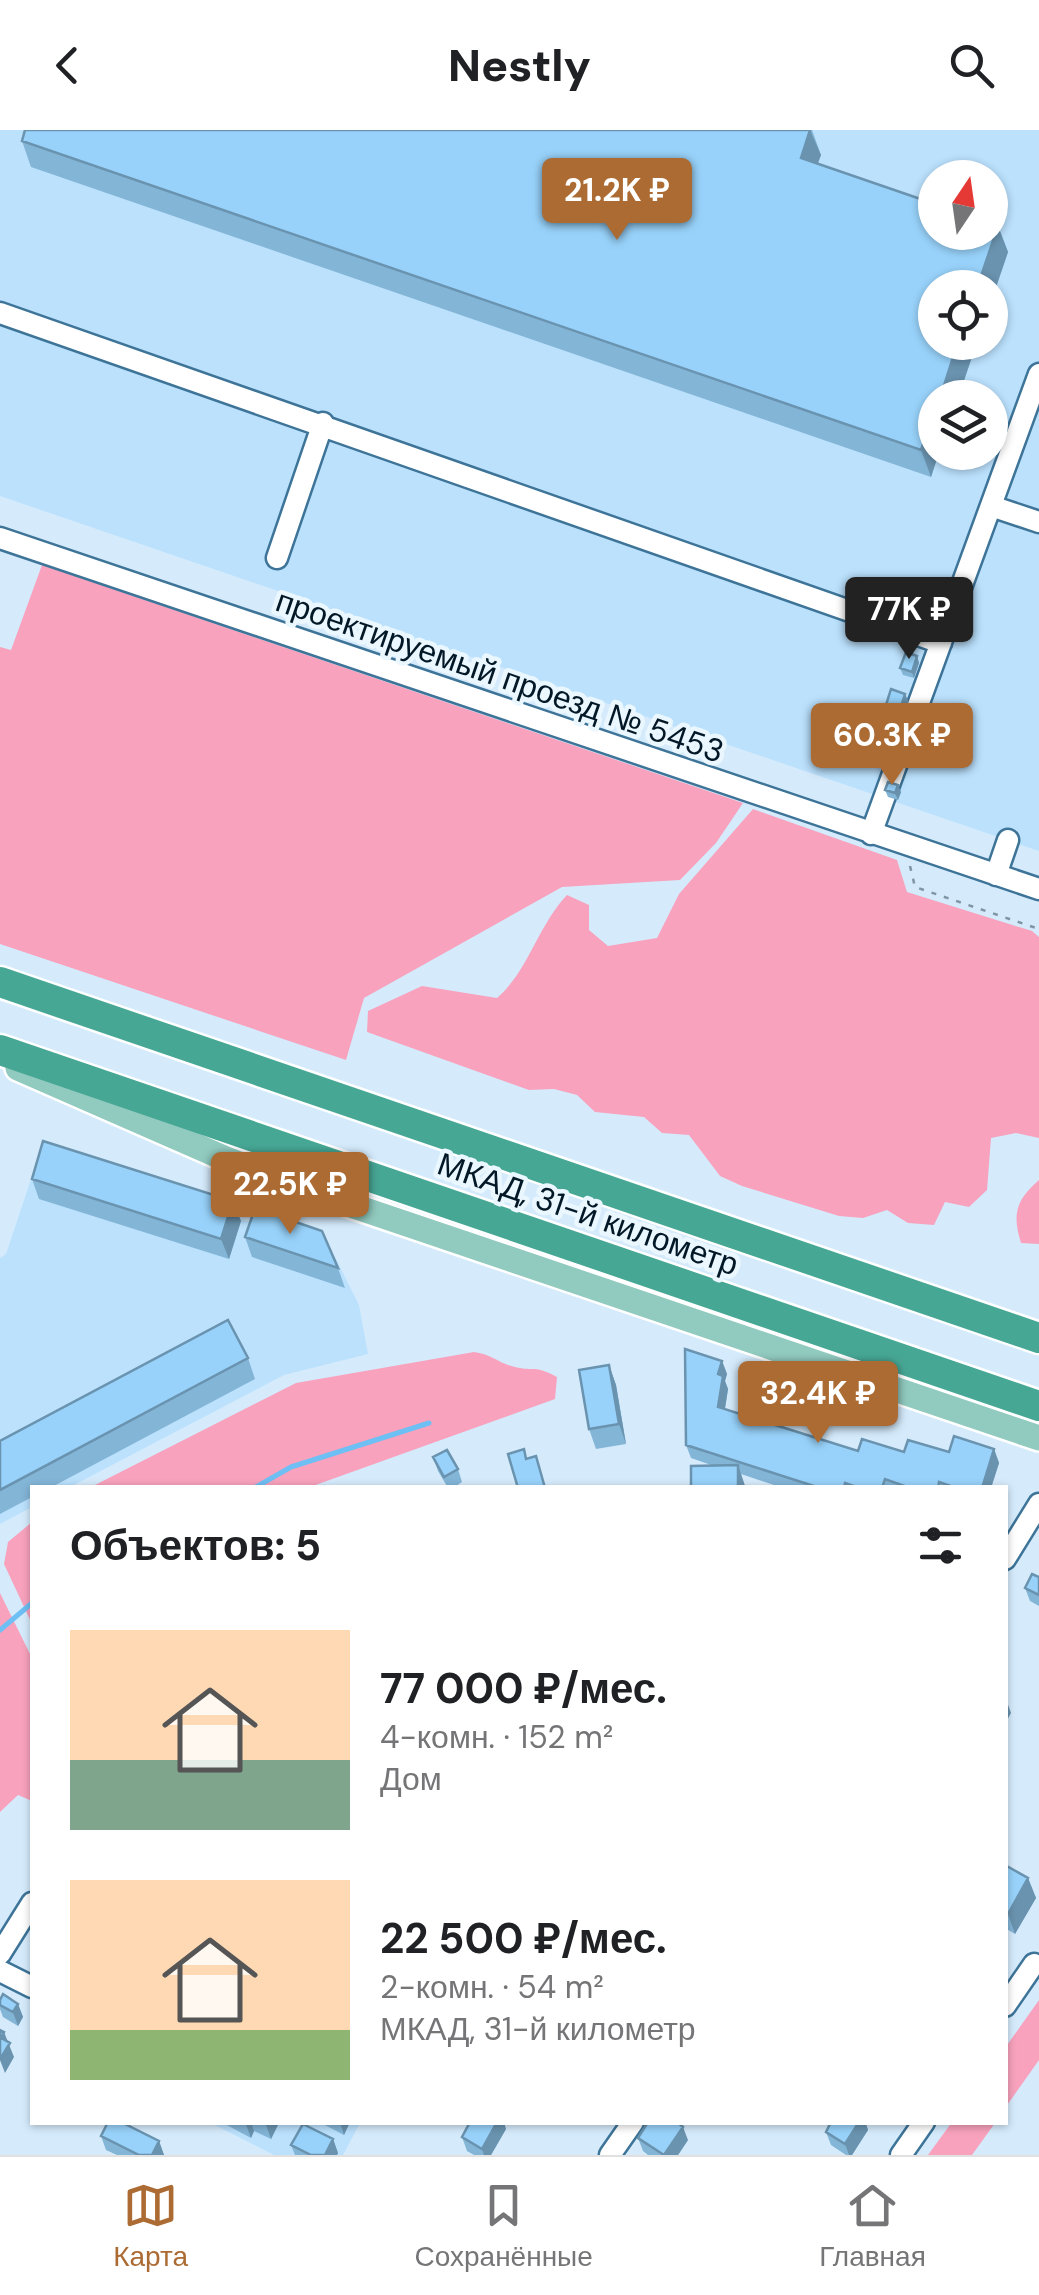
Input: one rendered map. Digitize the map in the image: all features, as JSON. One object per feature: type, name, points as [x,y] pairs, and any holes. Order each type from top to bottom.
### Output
[{"type":"highway","name":"МКАД, 31-й километр","points":[[0,982],[1039,1338]]},
{"type":"highway","name":"МКАД, 31-й километр","points":[[0,1050],[1039,1406]]},
{"type":"main road","points":[[0,1059],[226,1159],[327,1197],[1039,1438]]},
{"type":"street","points":[[0,313],[323,423],[941,644]]},
{"type":"street","points":[[871,834],[1039,374]]},
{"type":"street","points":[[276,558],[323,423]]},
{"type":"street","points":[[991,506],[1039,522]]},
{"type":"street","name":"проектируемый проезд № 5453","points":[[0,538],[1039,889]]},
{"type":"street","points":[[996,875],[1008,840]]},
{"type":"street","points":[[1012,1536],[1039,1504]]},
{"type":"street","points":[[0,1954],[30,1906]]},
{"type":"street","points":[[1008,2002],[1034,1964]]},
{"type":"street","points":[[0,1971],[30,1985]]},
{"type":"street","points":[[610,2155],[631,2125]]},
{"type":"street","points":[[901,2155],[922,2125]]},
{"type":"path","points":[[906,845],[915,888],[1039,929]]},
{"type":"shaded area","points":[[0,130],[1039,130],[1039,851],[0,496]]},
{"type":"shaded area","points":[[42,565],[743,803],[716,843],[680,880],[562,887],[364,998],[346,1060],[0,944],[0,647],[11,650]]},
{"type":"shaded area","points":[[753,809],[897,860],[907,892],[1032,931],[1039,937],[1039,1138],[1016,1133],[991,1138],[987,1190],[969,1207],[945,1202],[934,1225],[908,1223],[887,1210],[863,1218],[839,1216],[742,1186],[720,1176],[689,1135],[662,1133],[644,1117],[595,1112],[577,1095],[554,1089],[529,1090],[367,1032],[368,1011],[422,986],[497,998],[517,975],[567,895],[589,905],[589,930],[608,946],[657,938],[679,894]]},
{"type":"shaded area","points":[[40,1152],[331,1249],[359,1305],[368,1354],[284,1375],[74,1485],[30,1485],[30,1508],[0,1524],[0,1258],[6,1254]]},
{"type":"shaded area","points":[[1039,1180],[1039,1244],[1021,1243],[1018,1208]]},
{"type":"shaded area","points":[[474,1352],[510,1366],[538,1369],[557,1377],[555,1399],[316,1485],[95,1485],[296,1383]]},
{"type":"shaded area","points":[[30,1524],[30,1620],[4,1564],[8,1542]]},
{"type":"shaded area","points":[[0,1593],[30,1654],[30,1800],[18,1795],[0,1812]]},
{"type":"shaded area","points":[[1039,2000],[1039,2060],[1008,2104],[1008,2044]]},
{"type":"shaded area","points":[[215,2125],[359,2125],[343,2155],[274,2155]]},
{"type":"shaded area","points":[[950,2125],[994,2125],[972,2155],[928,2155]]},
{"type":"building","points":[[25,130],[810,130],[801,158],[918,198],[918,250],[990,250],[983,270],[918,270],[918,360],[952,360],[946,380],[918,380],[918,449],[22,141]]},
{"type":"building","points":[[906,652],[917,656],[912,672],[900,668]]},
{"type":"building","points":[[891,689],[905,694],[899,713],[885,708]]},
{"type":"building","points":[[888,782],[898,785],[895,793],[885,790]]},
{"type":"building","points":[[43,1141],[233,1201],[221,1239],[32,1179]]},
{"type":"building","points":[[255,1208],[322,1231],[338,1268],[245,1237]]},
{"type":"building","points":[[228,1320],[248,1358],[0,1490],[0,1441]]},
{"type":"building","points":[[685,1349],[722,1361],[718,1407],[858,1451],[862,1439],[904,1452],[908,1440],[949,1452],[954,1436],[994,1449],[983,1485],[902,1485],[885,1479],[883,1485],[811,1485],[686,1445]]},
{"type":"building","points":[[609,1365],[619,1424],[589,1429],[579,1370]]},
{"type":"building","points":[[524,1449],[526,1459],[536,1456],[544,1485],[517,1485],[508,1454]]},
{"type":"building","points":[[447,1450],[458,1469],[444,1477],[433,1457]]},
{"type":"building","points":[[738,1465],[738,1485],[691,1485],[691,1466]]},
{"type":"building","points":[[1032,1574],[1039,1577],[1039,1595],[1025,1588]]},
{"type":"building","points":[[1008,1867],[1028,1878],[1008,1914]]},
{"type":"building","points":[[3,1994],[18,2004],[13,2012],[0,2005]]},
{"type":"building","points":[[0,2030],[4,2032],[1,2038],[10,2043],[0,2059]]},
{"type":"building","points":[[106,2125],[127,2125],[159,2141],[152,2155],[139,2155],[101,2136]]},
{"type":"building","points":[[302,2125],[333,2139],[325,2155],[311,2155],[291,2145]]},
{"type":"building","points":[[468,2125],[495,2125],[482,2149],[462,2137]]},
{"type":"building","points":[[646,2125],[683,2127],[664,2155],[638,2138]]},
{"type":"building","points":[[830,2125],[857,2125],[845,2144],[826,2132]]},
{"type":"waterway","points":[[259,1485],[291,1467],[429,1423]]},
{"type":"waterway","points":[[0,1630],[30,1605]]}]
